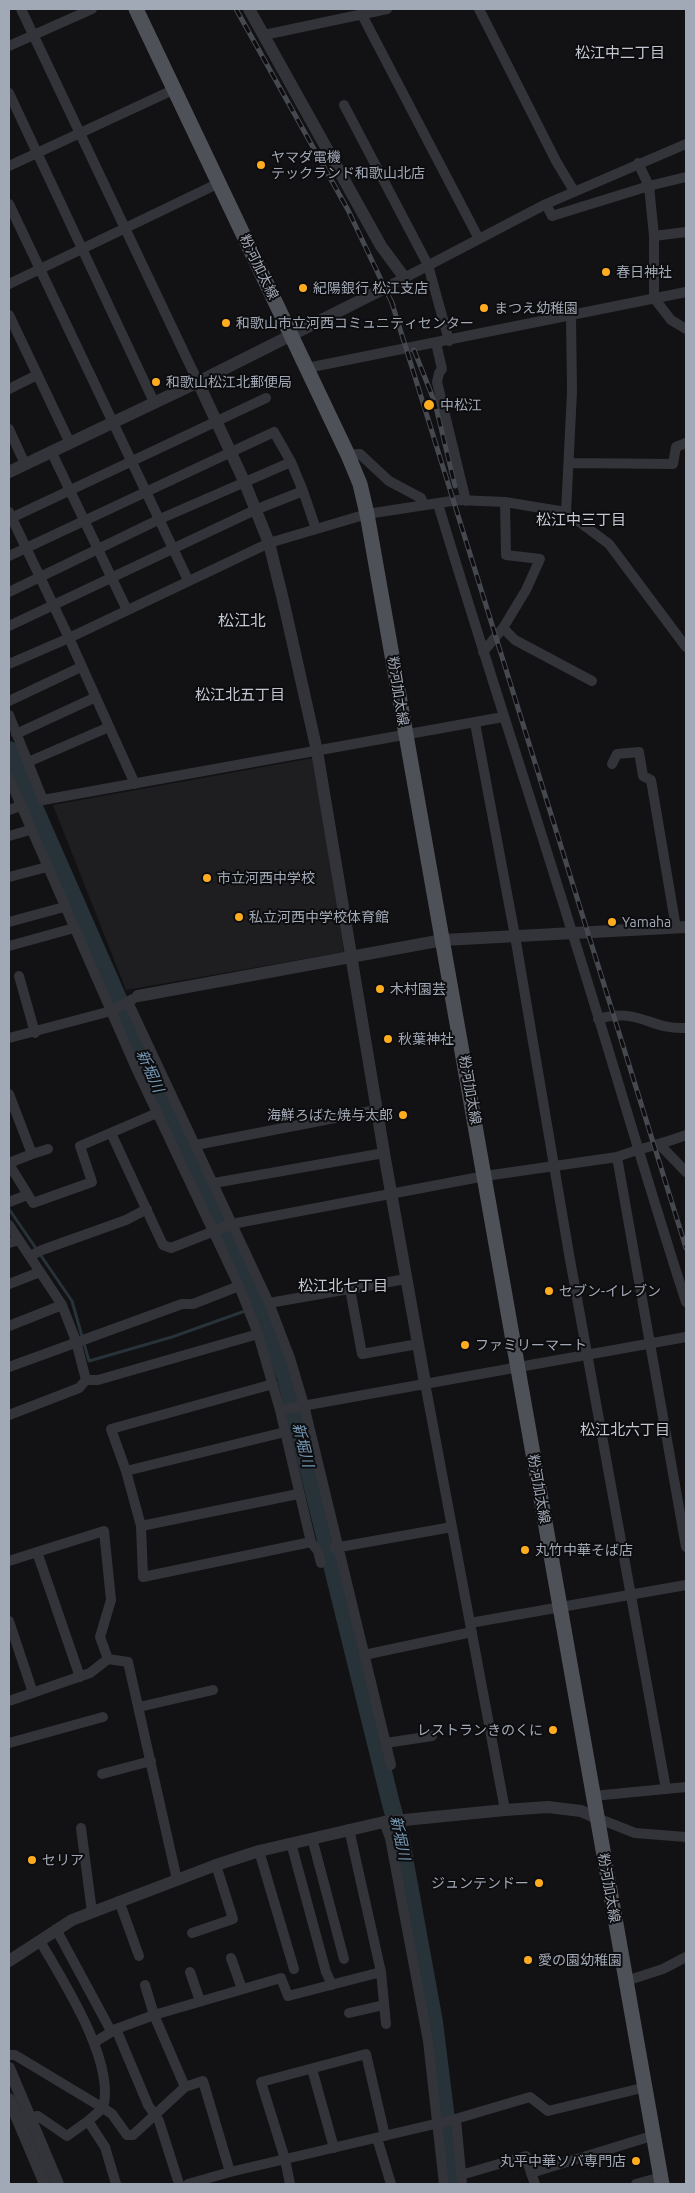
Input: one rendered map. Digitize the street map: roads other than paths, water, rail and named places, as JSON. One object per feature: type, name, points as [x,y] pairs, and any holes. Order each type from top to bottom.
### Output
[{"type":"main road","name":"粉河加太線","points":[[136,9],[292,336],[360,484],[367,514],[485,1176],[516,1367],[662,2181]]},
{"type":"street","points":[[21,9],[231,451],[268,543],[317,752],[406,1279],[505,1810]]},
{"type":"street","points":[[9,46],[92,9]]},
{"type":"street","points":[[249,9],[381,246],[404,277]]},
{"type":"street","points":[[264,35],[387,9]]},
{"type":"street","points":[[479,9],[556,161],[574,191]]},
{"type":"street","points":[[361,13],[479,239]]},
{"type":"street","points":[[9,166],[174,89]]},
{"type":"street","points":[[9,93],[154,402]]},
{"type":"street","points":[[344,105],[428,265],[449,341]]},
{"type":"street","points":[[9,472],[69,441],[198,382],[292,336],[546,204],[686,144]]},
{"type":"street","points":[[638,164],[648,186],[654,236],[654,298],[671,320],[686,329]]},
{"type":"street","points":[[546,204],[552,216],[648,186],[686,177]]},
{"type":"street","points":[[9,284],[125,226],[219,183]]},
{"type":"street","points":[[9,204],[147,490],[188,580]]},
{"type":"street","points":[[654,236],[686,232]]},
{"type":"street","points":[[307,368],[686,292]]},
{"type":"street","points":[[9,314],[69,441]]},
{"type":"street","points":[[566,512],[569,463],[571,315]]},
{"type":"street","points":[[436,343],[442,369],[438,373],[437,382],[466,500]]},
{"type":"street","points":[[9,389],[37,375]]},
{"type":"street","points":[[135,784],[69,638],[10,516],[71,490],[266,398]]},
{"type":"street","points":[[9,428],[25,464]]},
{"type":"street","points":[[9,556],[274,432],[291,462],[316,529]]},
{"type":"street","points":[[569,463],[673,464],[676,447],[686,443]]},
{"type":"street","points":[[51,451],[127,610]]},
{"type":"street","points":[[348,455],[360,454],[388,481],[421,498],[424,505]]},
{"type":"street","points":[[9,592],[160,519],[291,462]]},
{"type":"street","points":[[9,626],[256,510],[303,491]]},
{"type":"street","points":[[9,664],[69,638],[268,543],[367,514],[466,500],[505,502],[566,512],[609,544],[686,647]]},
{"type":"street","points":[[483,652],[503,628],[526,590],[540,558],[506,555],[505,502]]},
{"type":"street","points":[[438,504],[503,717],[572,932],[637,1150],[686,1302]]},
{"type":"street","points":[[503,628],[515,640],[592,681]]},
{"type":"street","points":[[9,701],[81,667]]},
{"type":"street","points":[[16,734],[96,697]]},
{"type":"street","points":[[9,715],[43,800],[503,717]]},
{"type":"street","points":[[475,723],[515,936],[666,1789]]},
{"type":"street","points":[[28,762],[110,727]]},
{"type":"street","points":[[9,1038],[36,1033],[111,1011],[133,999],[443,940],[681,928],[652,780],[643,776],[639,752],[618,754],[612,764]]},
{"type":"street","points":[[9,778],[64,907],[157,1113],[239,1286],[258,1334],[273,1384],[283,1409],[285,1432],[298,1494],[310,1542],[320,1551],[321,1563]]},
{"type":"street","points":[[9,810],[20,806]]},
{"type":"street","points":[[9,836],[30,830]]},
{"type":"street","points":[[9,878],[47,867]]},
{"type":"street","points":[[9,922],[64,907]]},
{"type":"street","points":[[9,946],[74,928]]},
{"type":"street","points":[[19,976],[36,1033]]},
{"type":"street","points":[[133,999],[196,1146],[269,1303],[290,1358],[391,1765]]},
{"type":"street","points":[[598,1019],[622,1014],[636,1016],[672,1029],[686,1028]]},
{"type":"street","points":[[9,1094],[32,1154]]},
{"type":"street","points":[[196,1146],[376,1110]]},
{"type":"street","points":[[48,1149],[9,1164],[33,1203],[92,1182],[80,1146],[157,1113]]},
{"type":"street","points":[[111,1132],[163,1245],[171,1248],[232,1224],[485,1176],[555,1164],[617,1157],[660,1145],[686,1134]]},
{"type":"street","points":[[660,1145],[686,1172]]},
{"type":"street","points":[[214,1183],[384,1153]]},
{"type":"street","points":[[617,1157],[686,1547]]},
{"type":"street","points":[[9,1202],[27,1195]]},
{"type":"street","points":[[30,1256],[126,1220],[147,1209]]},
{"type":"street","points":[[9,1225],[14,1242],[30,1256],[62,1305],[76,1341],[86,1380]]},
{"type":"street","points":[[9,1284],[40,1272]]},
{"type":"street","points":[[269,1303],[406,1279]]},
{"type":"street","points":[[9,1367],[76,1341],[182,1304],[193,1304],[239,1286]]},
{"type":"street","points":[[350,1289],[362,1354],[418,1344]]},
{"type":"street","points":[[9,1326],[62,1305]]},
{"type":"street","points":[[9,1415],[79,1388],[86,1380],[98,1380],[258,1334]]},
{"type":"street","points":[[283,1409],[686,1337]]},
{"type":"street","points":[[273,1384],[111,1429],[126,1471],[141,1526],[143,1576],[310,1542]]},
{"type":"street","points":[[126,1471],[285,1432]]},
{"type":"street","points":[[141,1526],[298,1494]]},
{"type":"street","points":[[336,1547],[452,1527]]},
{"type":"street","points":[[9,1561],[104,1531],[111,1600],[100,1637],[108,1659]]},
{"type":"street","points":[[37,1552],[80,1676]]},
{"type":"street","points":[[364,1655],[471,1627],[560,1607],[686,1585]]},
{"type":"street","points":[[9,1621],[32,1693]]},
{"type":"street","points":[[9,1701],[90,1673],[108,1659],[128,1662],[177,1880]]},
{"type":"street","points":[[139,1708],[213,1690]]},
{"type":"street","points":[[9,1744],[103,1717]]},
{"type":"street","points":[[386,1743],[432,1736]]},
{"type":"street","points":[[102,1774],[151,1761]]},
{"type":"street","points":[[593,1796],[686,1787]]},
{"type":"street","points":[[9,1961],[56,1929],[92,1912],[216,1865],[259,1851],[386,1822],[548,1806],[581,1811],[635,1833],[686,1837]]},
{"type":"street","points":[[386,1822],[428,2041],[440,2123],[444,2184]]},
{"type":"street","points":[[82,1828],[92,1912]]},
{"type":"street","points":[[349,1829],[381,1972],[386,2024]]},
{"type":"street","points":[[312,1838],[344,1959]]},
{"type":"street","points":[[291,1843],[326,1972],[332,1985]]},
{"type":"street","points":[[259,1851],[294,1969]]},
{"type":"street","points":[[192,1932],[233,1919],[216,1865]]},
{"type":"street","points":[[120,1902],[139,1956]]},
{"type":"street","points":[[56,1929],[114,2030],[148,2105],[159,2121],[179,2184]]},
{"type":"street","points":[[24,2118],[38,2116],[67,2136],[103,2108],[107,2096],[95,2042],[40,1941]]},
{"type":"street","points":[[626,1981],[663,1969],[686,1957]]},
{"type":"street","points":[[231,1958],[242,1989]]},
{"type":"street","points":[[190,1972],[200,2001]]},
{"type":"street","points":[[95,2042],[114,2030],[154,2015],[281,1978],[288,1996],[381,1972]]},
{"type":"street","points":[[145,1985],[154,2015],[185,2087]]},
{"type":"street","points":[[349,2013],[384,2005]]},
{"type":"street","points":[[290,2184],[285,2159],[261,2082],[366,2054],[390,2184]]},
{"type":"street","points":[[9,2055],[15,2055],[112,2114],[128,2135],[133,2135],[185,2087],[202,2081],[230,2172]]},
{"type":"street","points":[[9,2068],[45,2184]]},
{"type":"street","points":[[312,2069],[334,2148]]},
{"type":"street","points":[[188,2184],[230,2172],[454,2120],[530,2098],[548,2111],[646,2087]]},
{"type":"street","points":[[9,2099],[24,2118],[58,2184]]},
{"type":"street","points":[[454,2120],[462,2180],[526,2156],[535,2184]]},
{"type":"street","points":[[88,2121],[105,2147],[116,2184]]},
{"type":"street","points":[[531,2173],[654,2135]]},
{"type":"street","points":[[636,2184],[662,2181]]},
{"type":"waterway","name":"新堀川","points":[[9,750],[166,1108],[259,1306],[286,1378],[401,1841],[434,2022],[454,2184]]},
{"type":"waterway","points":[[9,1209],[72,1301],[89,1361],[172,1337],[259,1306]]},
{"type":"railway","points":[[236,9],[348,210],[393,305]]},
{"type":"railway","points":[[391,300],[686,1248]]},
{"type":"railway","points":[[414,350],[435,403],[455,486]]},
{"type":"place","name":"ヤマダ電機 テックランド和歌山北店","points":[[261,165]]},
{"type":"place","name":"春日神社","points":[[606,272]]},
{"type":"place","name":"紀陽銀行 松江支店","points":[[303,288]]},
{"type":"place","name":"まつえ幼稚園","points":[[484,308]]},
{"type":"place","name":"和歌山市立河西コミュニティセンター","points":[[226,323]]},
{"type":"place","name":"和歌山松江北郵便局","points":[[156,382]]},
{"type":"place","name":"中松江","points":[[429,405]]},
{"type":"place","name":"市立河西中学校","points":[[207,878]]},
{"type":"place","name":"私立河西中学校体育館","points":[[239,917]]},
{"type":"place","name":"Yamaha","points":[[612,922]]},
{"type":"place","name":"木村園芸","points":[[380,989]]},
{"type":"place","name":"秋葉神社","points":[[388,1039]]},
{"type":"place","name":"海鮮ろばた焼与太郎","points":[[403,1115]]},
{"type":"place","name":"セブン-イレブン","points":[[549,1291]]},
{"type":"place","name":"ファミリーマート","points":[[465,1345]]},
{"type":"place","name":"丸竹中華そば店","points":[[525,1550]]},
{"type":"place","name":"レストランきのくに","points":[[553,1730]]},
{"type":"place","name":"セリア","points":[[32,1860]]},
{"type":"place","name":"ジュンテンドー","points":[[539,1883]]},
{"type":"place","name":"愛の園幼稚園","points":[[528,1960]]},
{"type":"place","name":"丸平中華ソバ専門店","points":[[636,2161]]},
{"type":"district","name":"松江中二丁目","points":[[620,53]]},
{"type":"district","name":"松江中三丁目","points":[[581,520]]},
{"type":"district","name":"松江北","points":[[242,621]]},
{"type":"district","name":"松江北五丁目","points":[[240,695]]},
{"type":"district","name":"松江北七丁目","points":[[343,1286]]},
{"type":"district","name":"松江北六丁目","points":[[625,1430]]}]
